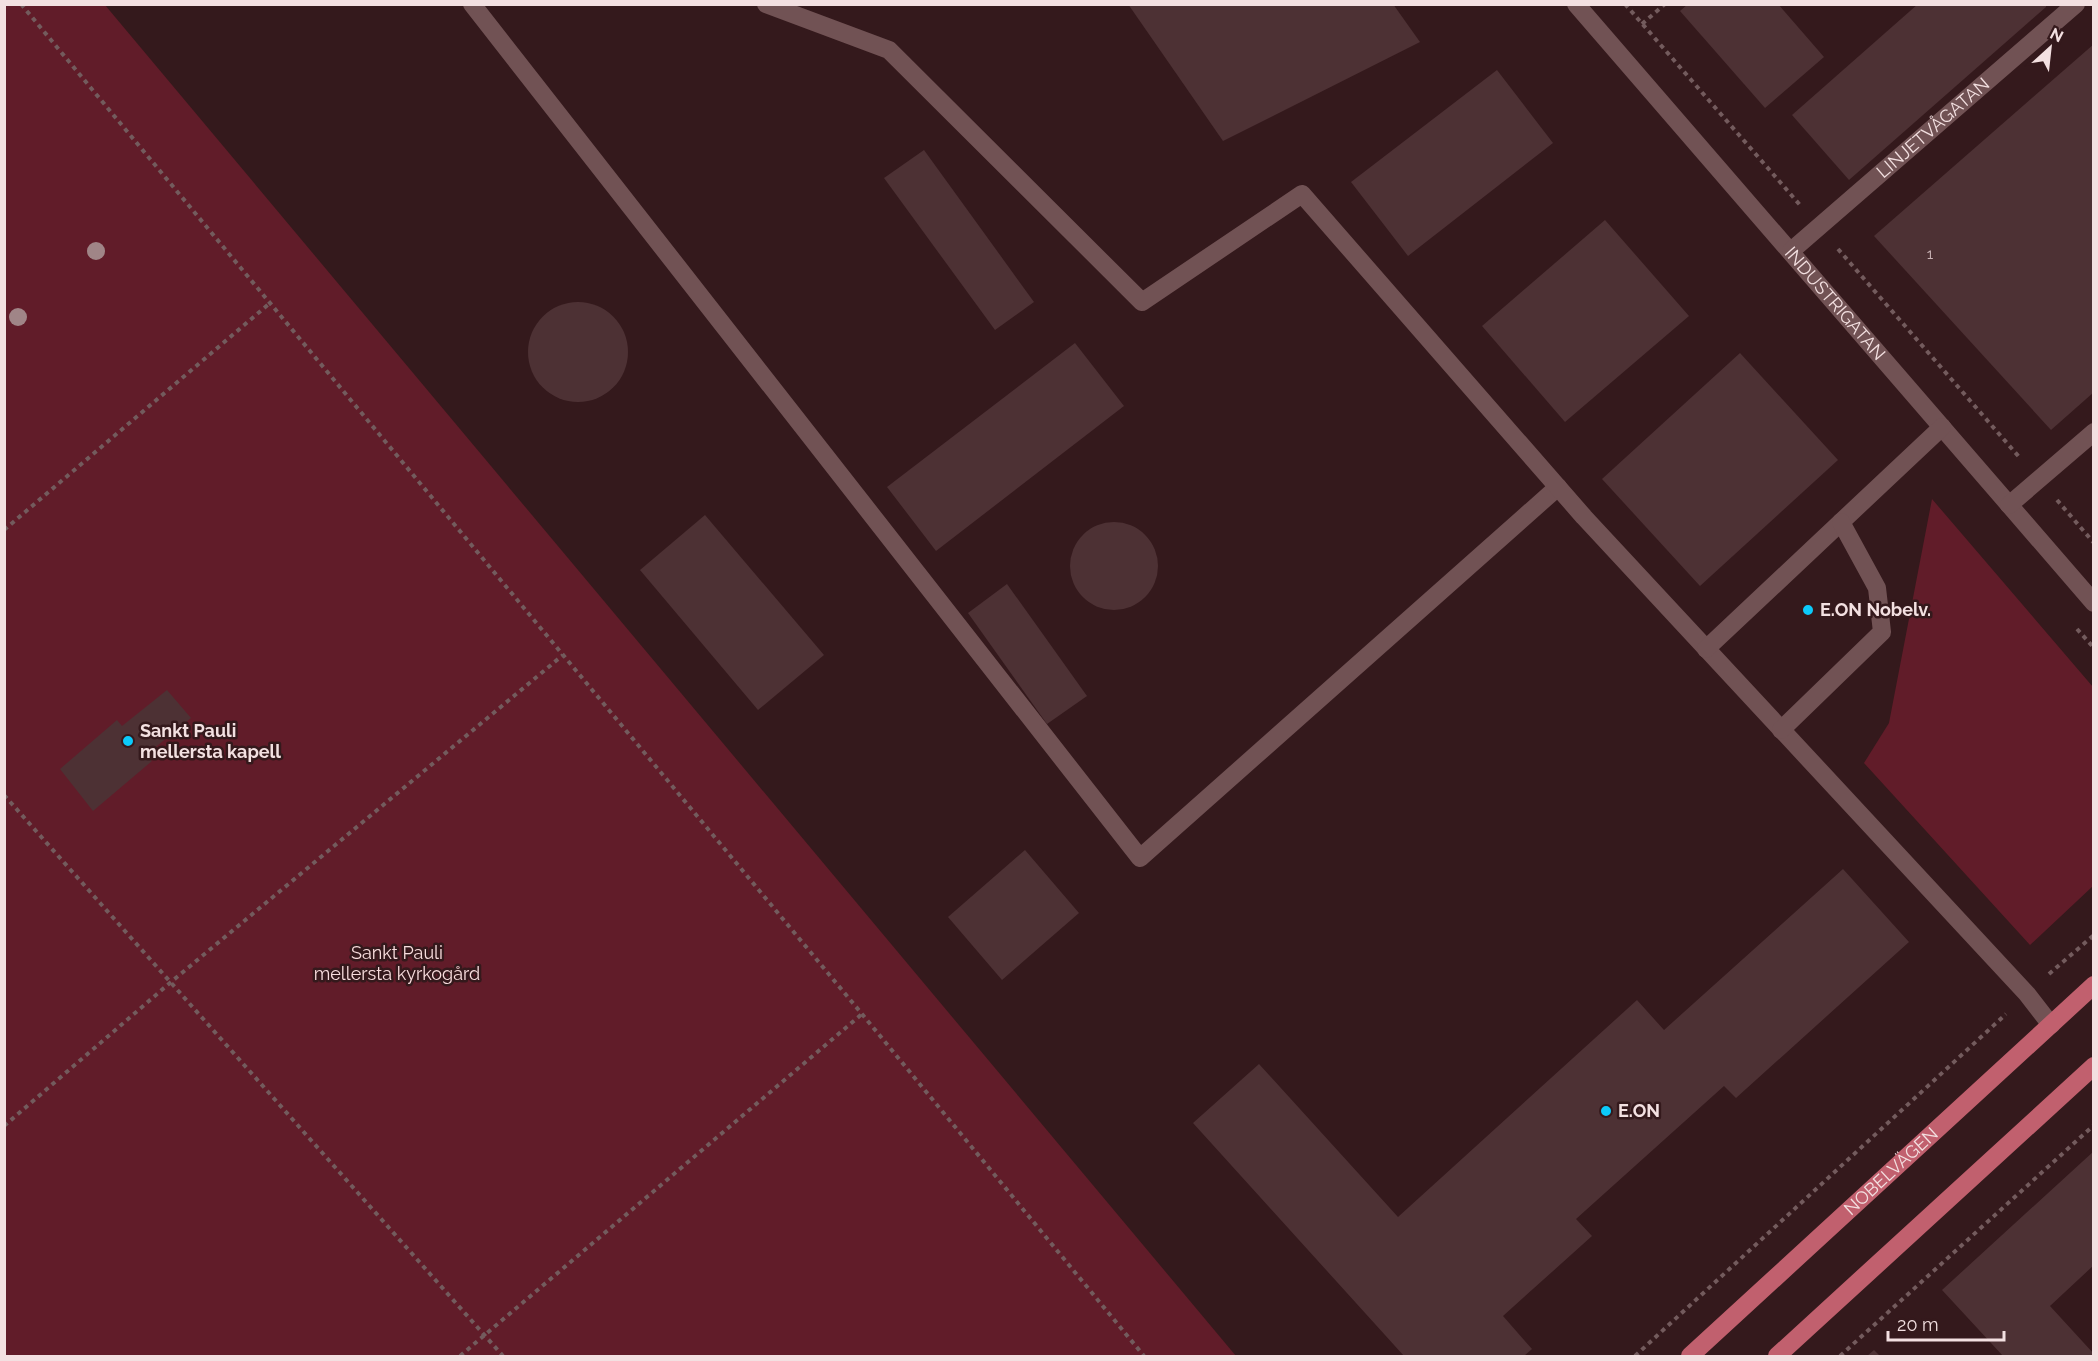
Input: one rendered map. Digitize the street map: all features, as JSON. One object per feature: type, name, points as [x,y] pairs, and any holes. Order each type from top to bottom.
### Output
[{"type":"main road","name":"NOBELVÄGEN","points":[[1690,1356],[2094,986]]},
{"type":"main road","points":[[1778,1356],[2094,1066]]},
{"type":"street","points":[[472,4],[1140,858],[1558,488]]},
{"type":"street","points":[[766,4],[889,50],[1142,302],[1302,194],[1558,488],[2027,994],[2051,1025]]},
{"type":"street","name":"INDUSTRIGATAN","points":[[1576,4],[2094,603]]},
{"type":"street","name":"LINJETVÅGATAN","points":[[1791,251],[2076,4]]},
{"type":"street","points":[[1706,649],[1942,427]]},
{"type":"street","points":[[2008,505],[2094,432]]},
{"type":"street","points":[[1781,730],[1882,632],[1876,588],[1841,522]]},
{"type":"path","points":[[21,4],[1144,1356]]},
{"type":"path","points":[[1625,4],[2094,543]]},
{"type":"path","points":[[1642,24],[1665,4]]},
{"type":"path","points":[[4,530],[270,303]]},
{"type":"path","points":[[4,1126],[171,982],[563,655]]},
{"type":"path","points":[[4,795],[503,1356]]},
{"type":"path","points":[[1635,1356],[2027,994],[2094,935]]},
{"type":"path","points":[[460,1356],[862,1014]]},
{"type":"path","points":[[1840,1356],[2094,1125]]},
{"type":"green space","name":"Sankt Pauli mellersta kyrkogård","points":[[5,5],[105,5],[1236,1356],[5,1356]]},
{"type":"green space","points":[[1932,499],[2093,687],[2093,886],[2030,945],[1864,763],[1889,723]]},
{"type":"building","points":[[1128,4],[1393,4],[1420,42],[1223,141]]},
{"type":"building","points":[[1688,4],[1778,4],[1824,57],[1765,108],[1680,11]]},
{"type":"building","points":[[1918,4],[2046,4],[2046,7],[1849,180],[1792,115]]},
{"type":"building","points":[[2094,44],[2094,392],[2051,430],[1874,236]]},
{"type":"building","points":[[1497,70],[1553,143],[1408,256],[1351,182]]},
{"type":"building","points":[[924,150],[1034,302],[995,330],[884,178]]},
{"type":"building","points":[[1605,220],[1689,316],[1565,422],[1482,326]]},
{"type":"building","points":[[578,302],[597,306],[613,317],[624,333],[628,352],[624,371],[613,387],[597,398],[578,402],[559,398],[543,387],[532,371],[528,352],[532,333],[543,317],[559,306]]},
{"type":"building","points":[[1075,343],[1124,406],[936,551],[887,487]]},
{"type":"building","points":[[1740,353],[1838,460],[1700,586],[1602,479]]},
{"type":"building","points":[[705,515],[824,655],[758,710],[640,570]]},
{"type":"building","points":[[1114,522],[1131,526],[1145,535],[1154,549],[1158,566],[1154,583],[1145,597],[1131,606],[1114,610],[1097,606],[1083,597],[1074,583],[1070,566],[1074,549],[1083,535],[1097,526]]},
{"type":"building","points":[[1007,584],[1087,696],[1047,724],[968,613]]},
{"type":"building","name":"Sankt Pauli mellersta kapell","points":[[167,690],[191,718],[146,755],[152,761],[93,811],[60,769],[117,720],[122,726]]},
{"type":"building","points":[[1025,850],[1079,913],[1002,980],[948,917]]},
{"type":"building","name":"E.ON","points":[[1843,869],[1909,942],[1736,1098],[1724,1086],[1576,1219],[1592,1236],[1503,1316],[1532,1349],[1524,1356],[1404,1356],[1193,1123],[1259,1064],[1398,1217],[1637,1000],[1664,1030]]},
{"type":"building","points":[[2094,1151],[2094,1265],[2050,1306],[2094,1356],[2003,1356],[1942,1290]]},
{"type":"building","points":[[1874,1350],[1880,1356],[1867,1356]]},
{"type":"place","name":"E.ON Nobelv.","points":[[1808,610]]},
{"type":"place","name":"Sankt Pauli mellersta kapell","points":[[128,741]]},
{"type":"place","name":"E.ON","points":[[1606,1111]]}]
